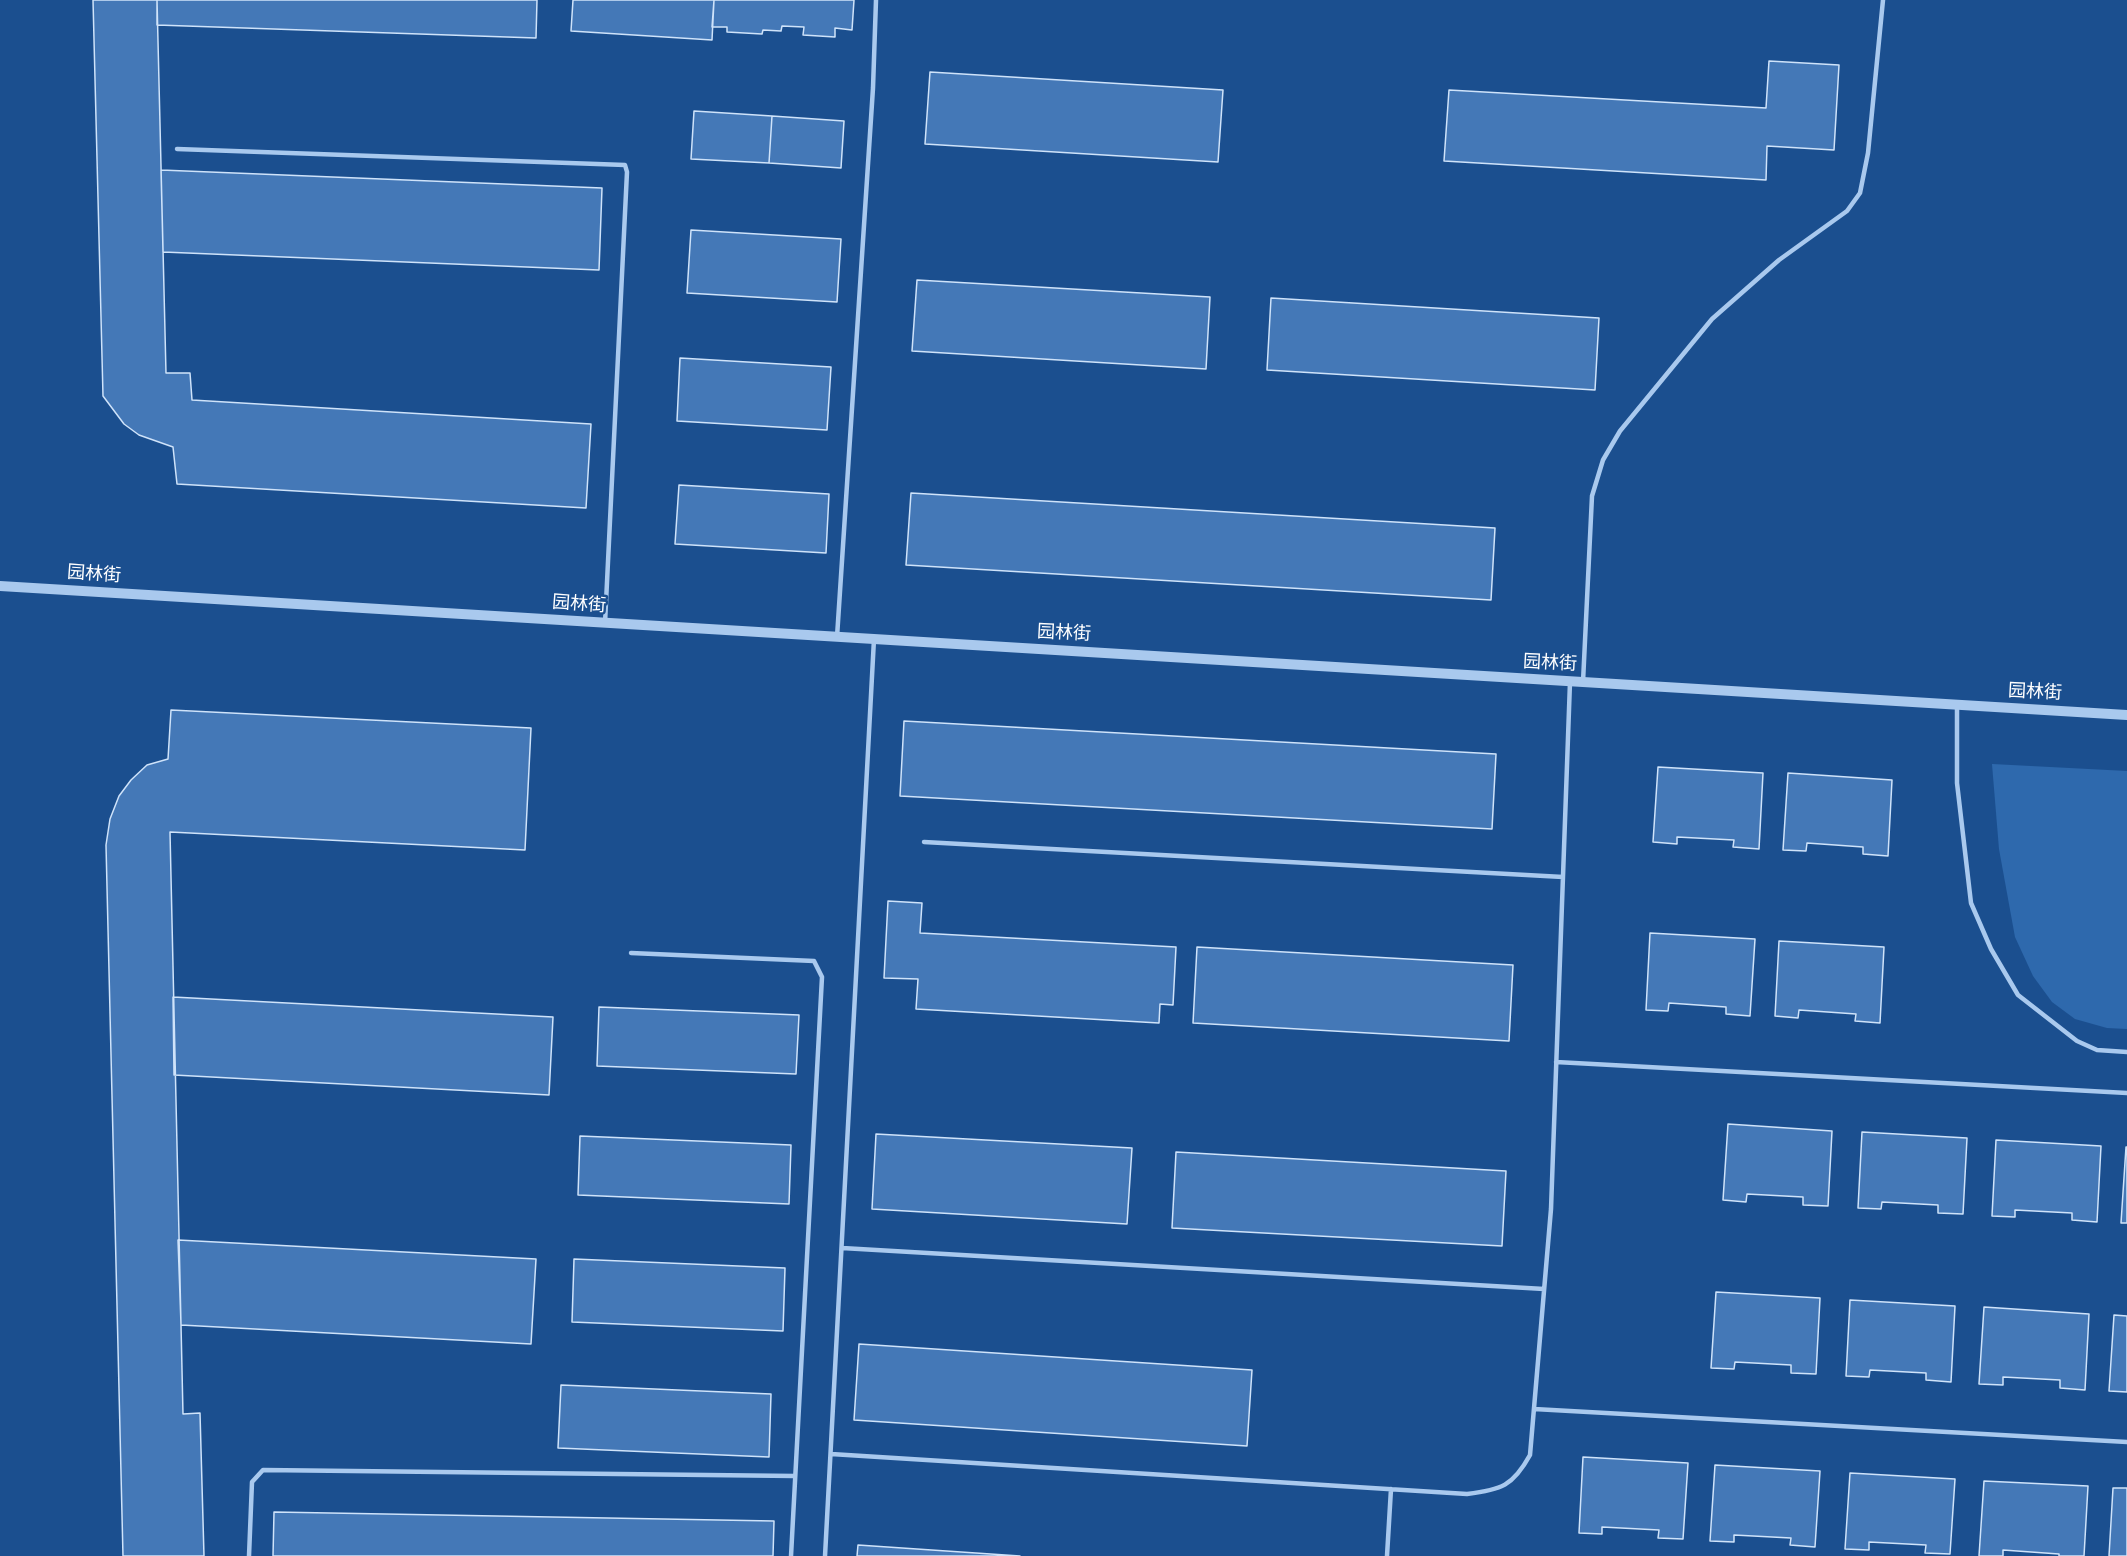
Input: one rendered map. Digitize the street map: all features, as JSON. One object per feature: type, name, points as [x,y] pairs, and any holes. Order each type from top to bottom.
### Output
[{"type":"street","name":"园林街","points":[[0,586],[2127,715]]},
{"type":"lane","points":[[837,637],[873,88],[876,0]]},
{"type":"lane","points":[[1583,682],[1592,496],[1603,460],[1620,431],[1713,319],[1779,260],[1847,211],[1860,193],[1869,153],[1883,0]]},
{"type":"lane","points":[[177,149],[625,165],[627,184],[605,623]]},
{"type":"lane","points":[[825,1556],[874,639]]},
{"type":"lane","points":[[831,1454],[1467,1494],[1483,1492],[1509,1483],[1521,1471],[1530,1455],[1551,1209],[1570,682]]},
{"type":"lane","points":[[1957,705],[1957,783],[1971,903],[1991,949],[2018,995],[2077,1041],[2097,1050],[2127,1052]]},
{"type":"lane","points":[[924,842],[1563,877]]},
{"type":"lane","points":[[631,953],[814,961],[822,977],[791,1556]]},
{"type":"lane","points":[[1556,1062],[2127,1093]]},
{"type":"lane","points":[[842,1248],[1544,1289]]},
{"type":"lane","points":[[1534,1408],[2127,1442]]},
{"type":"lane","points":[[249,1556],[252,1482],[262,1470],[795,1476]]},
{"type":"lane","points":[[1387,1556],[1391,1490]]},
{"type":"shaded area","points":[[1992,764],[2127,771],[2127,1029],[2107,1028],[2075,1019],[2052,1002],[2033,976],[2015,937],[1999,849]]},
{"type":"building","points":[[93,0],[157,0],[166,373],[190,373],[192,400],[591,424],[586,508],[177,484],[173,447],[139,435],[124,424],[103,396]]},
{"type":"building","points":[[157,0],[537,0],[536,38],[157,25]]},
{"type":"building","points":[[573,0],[714,0],[712,40],[571,31]]},
{"type":"building","points":[[714,0],[854,0],[852,30],[835,28],[835,37],[803,35],[804,27],[782,26],[781,31],[763,30],[762,34],[727,32],[727,27],[712,27]]},
{"type":"building","points":[[1769,61],[1839,65],[1834,150],[1767,146],[1766,180],[1444,161],[1449,90],[1766,108]]},
{"type":"building","points":[[930,72],[1223,90],[1218,162],[925,144]]},
{"type":"building","points":[[694,111],[772,116],[769,163],[691,159]]},
{"type":"building","points":[[772,116],[844,121],[841,168],[769,163]]},
{"type":"building","points":[[161,170],[602,188],[599,270],[163,252]]},
{"type":"building","points":[[691,230],[841,239],[837,302],[687,293]]},
{"type":"building","points":[[917,280],[1210,297],[1206,369],[912,351]]},
{"type":"building","points":[[1271,298],[1599,318],[1595,390],[1267,370]]},
{"type":"building","points":[[680,358],[831,367],[827,430],[677,421]]},
{"type":"building","points":[[679,485],[829,494],[826,553],[675,544]]},
{"type":"building","points":[[911,493],[1495,528],[1491,600],[906,565]]},
{"type":"building","points":[[171,710],[531,728],[525,850],[170,832],[183,1414],[200,1413],[204,1556],[123,1556],[106,845],[110,819],[119,796],[131,780],[147,765],[168,759]]},
{"type":"building","points":[[904,721],[1496,754],[1492,829],[900,796]]},
{"type":"building","points":[[1658,767],[1763,773],[1759,849],[1733,847],[1734,840],[1677,837],[1677,844],[1653,842]]},
{"type":"building","points":[[1788,773],[1892,780],[1888,856],[1863,854],[1863,847],[1807,843],[1806,851],[1783,850]]},
{"type":"building","points":[[888,901],[922,903],[920,933],[1176,947],[1173,1005],[1160,1004],[1159,1023],[916,1009],[918,979],[884,978]]},
{"type":"building","points":[[1650,933],[1755,939],[1750,1016],[1726,1014],[1726,1007],[1669,1003],[1668,1011],[1646,1010]]},
{"type":"building","points":[[1779,941],[1884,947],[1880,1023],[1855,1021],[1856,1014],[1799,1010],[1798,1018],[1775,1016]]},
{"type":"building","points":[[1197,947],[1513,965],[1509,1041],[1193,1023]]},
{"type":"building","points":[[173,997],[553,1017],[549,1095],[174,1075]]},
{"type":"building","points":[[599,1007],[799,1015],[796,1074],[597,1066]]},
{"type":"building","points":[[1728,1124],[1832,1131],[1828,1206],[1803,1205],[1803,1197],[1747,1194],[1746,1202],[1723,1200]]},
{"type":"building","points":[[1862,1132],[1967,1138],[1963,1214],[1938,1213],[1938,1205],[1882,1202],[1881,1209],[1858,1208]]},
{"type":"building","points":[[876,1134],[1132,1148],[1127,1224],[872,1209]]},
{"type":"building","points":[[580,1136],[791,1145],[789,1204],[578,1195]]},
{"type":"building","points":[[1996,1140],[2101,1146],[2097,1222],[2072,1220],[2072,1213],[2015,1210],[2015,1217],[1992,1216]]},
{"type":"building","points":[[2126,1147],[2127,1223],[2121,1223]]},
{"type":"building","points":[[1176,1152],[1506,1171],[1502,1246],[1172,1228]]},
{"type":"building","points":[[178,1240],[536,1259],[531,1344],[181,1325]]},
{"type":"building","points":[[574,1259],[785,1268],[783,1331],[572,1322]]},
{"type":"building","points":[[1716,1292],[1820,1298],[1816,1374],[1791,1373],[1791,1365],[1735,1362],[1734,1369],[1711,1368]]},
{"type":"building","points":[[1850,1300],[1955,1306],[1951,1382],[1926,1380],[1926,1373],[1870,1370],[1869,1377],[1846,1376]]},
{"type":"building","points":[[1984,1307],[2089,1314],[2085,1390],[2060,1388],[2060,1380],[2003,1377],[2003,1385],[1979,1384]]},
{"type":"building","points":[[2114,1315],[2127,1316],[2127,1392],[2109,1391]]},
{"type":"building","points":[[859,1344],[1252,1370],[1247,1446],[854,1420]]},
{"type":"building","points":[[561,1385],[771,1394],[769,1457],[558,1448]]},
{"type":"building","points":[[1583,1457],[1688,1463],[1683,1539],[1658,1538],[1659,1530],[1602,1527],[1602,1534],[1579,1533]]},
{"type":"building","points":[[1715,1465],[1820,1471],[1815,1547],[1790,1545],[1791,1538],[1734,1535],[1734,1542],[1710,1541]]},
{"type":"building","points":[[1850,1473],[1955,1479],[1950,1554],[1925,1553],[1926,1545],[1869,1542],[1869,1550],[1845,1549]]},
{"type":"building","points":[[1984,1481],[2088,1486],[2084,1556],[2059,1556],[2059,1554],[2003,1550],[2003,1556],[1979,1556]]},
{"type":"building","points":[[2113,1488],[2127,1488],[2127,1556],[2109,1556]]},
{"type":"building","points":[[274,1512],[774,1521],[773,1556],[273,1556]]},
{"type":"building","points":[[858,1545],[1020,1556],[857,1556]]}]
